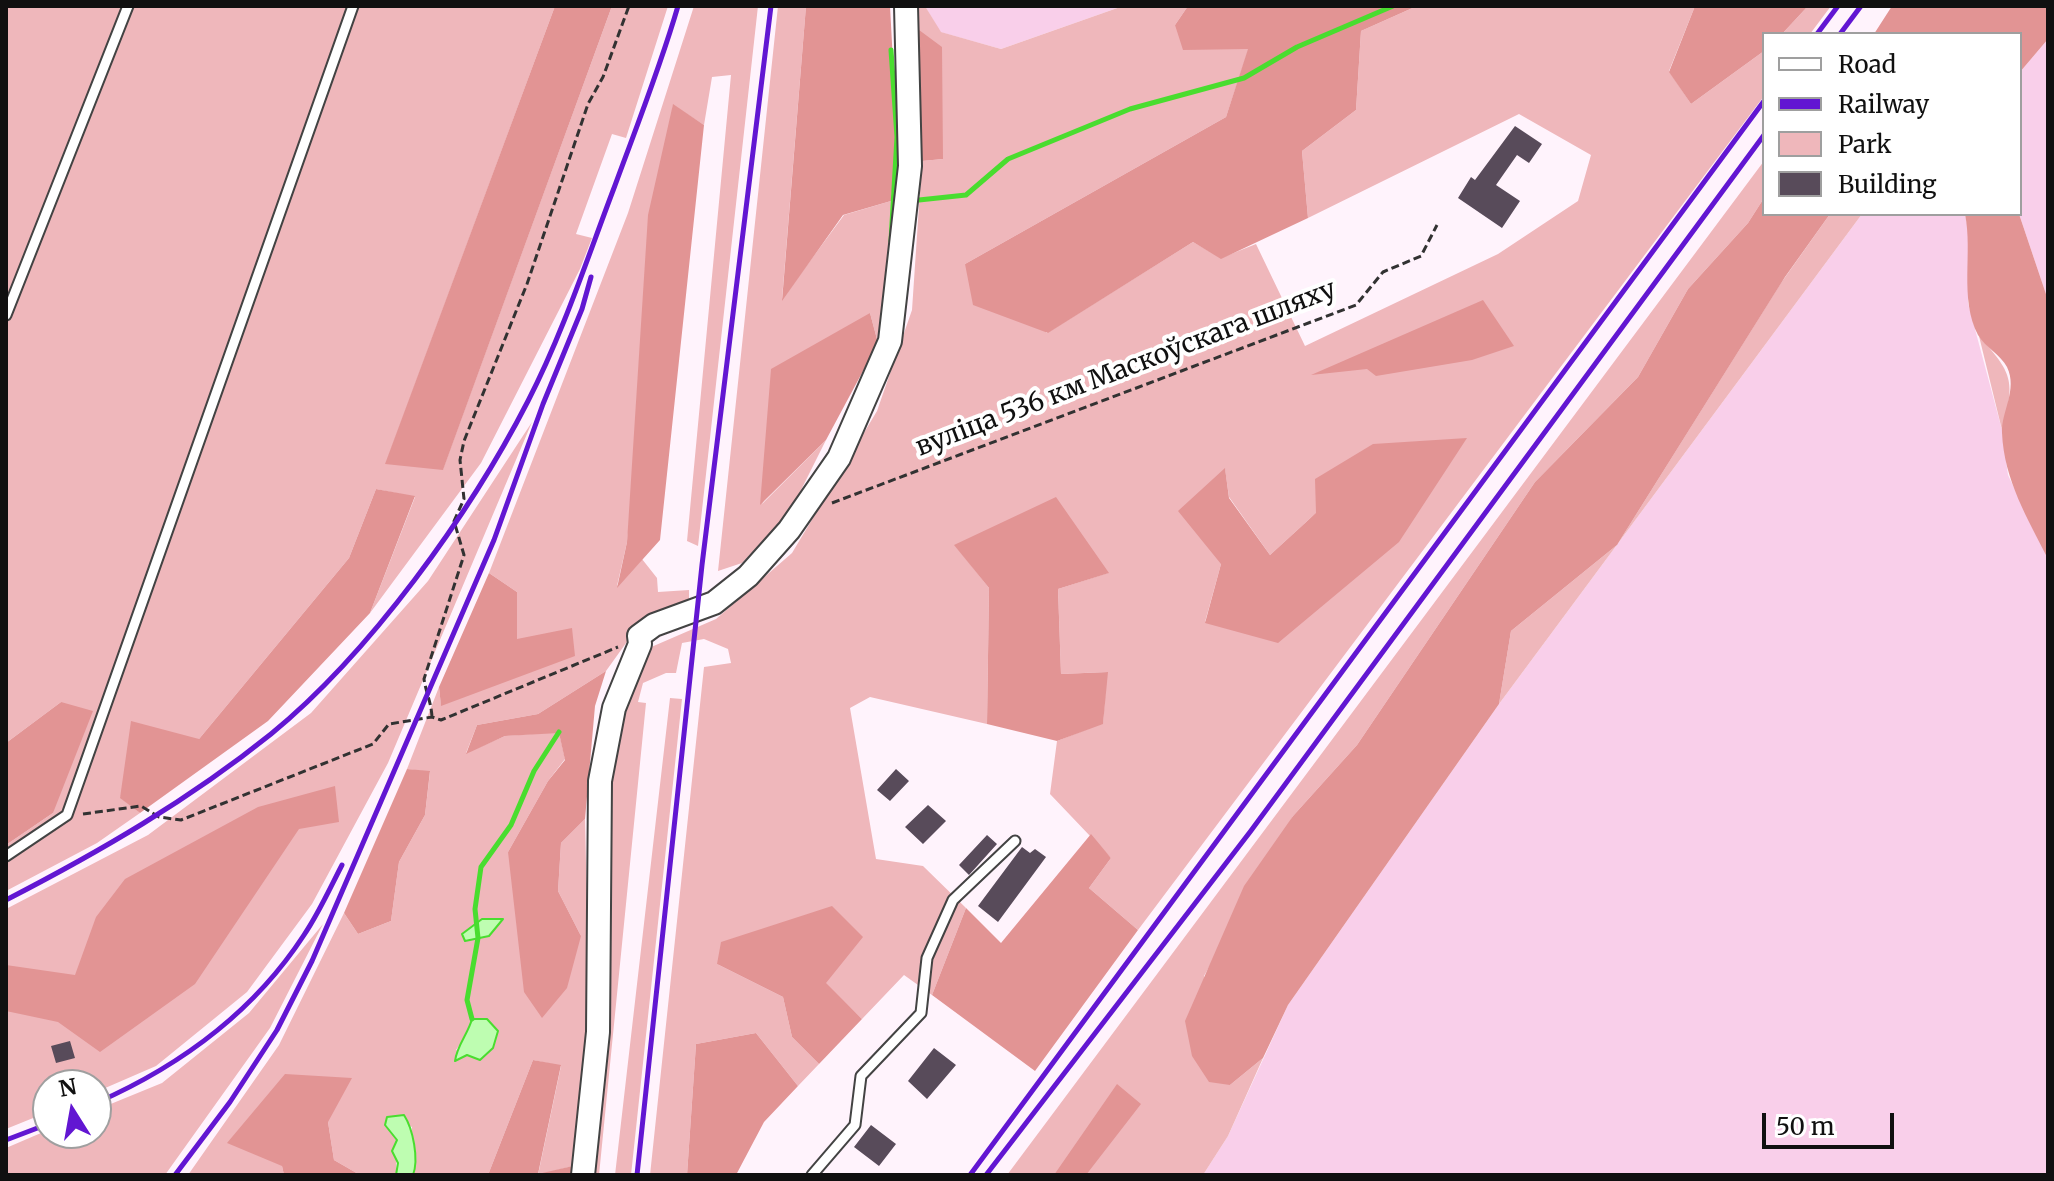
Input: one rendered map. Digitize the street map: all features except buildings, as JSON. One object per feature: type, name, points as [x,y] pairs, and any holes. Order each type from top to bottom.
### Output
[{"type":"street","points":[[583,1175],[598,1032],[600,781],[614,708],[640,644],[639,636],[654,625],[714,603],[748,576],[789,530],[839,458],[890,341],[910,166],[906,6]]},
{"type":"lane","points":[[6,315],[128,6]]},
{"type":"lane","points":[[6,856],[67,815],[353,6]]},
{"type":"lane","points":[[812,1175],[855,1125],[861,1076],[921,1013],[927,958],[953,900],[1015,841]]},
{"type":"path","points":[[432,717],[432,697],[426,690],[424,679],[464,555],[454,521],[464,499],[460,460],[464,441],[527,284],[588,104],[603,77],[629,6]]},
{"type":"path","name":"вуліца 536 км Маскоўскага шляху","points":[[828,504],[1356,305],[1383,272],[1421,256],[1437,225]]},
{"type":"path","points":[[67,815],[141,806],[159,817],[181,820],[373,744],[389,724],[432,717],[441,720],[639,636]]},
{"type":"shaded area","points":[[555,6],[612,6],[443,470],[385,464]]},
{"type":"shaded area","points":[[806,6],[890,6],[897,137],[891,201],[843,215],[782,301]]},
{"type":"shaded area","points":[[925,6],[1123,6],[1001,49],[940,32]]},
{"type":"shaded area","points":[[1188,6],[1417,6],[1361,31],[1356,110],[1302,151],[1308,218],[1221,259],[1193,242],[1048,333],[973,305],[965,264],[1226,117],[1248,49],[1183,50],[1175,25]]},
{"type":"shaded area","points":[[1695,6],[1808,6],[1784,32],[1762,32],[1762,52],[1691,104],[1669,72]]},
{"type":"shaded area","points":[[1892,6],[2048,6],[2048,39],[2022,70],[2022,32],[1875,32]]},
{"type":"shaded area","points":[[915,27],[942,47],[943,159],[922,161]]},
{"type":"shaded area","points":[[2048,39],[2048,300],[2020,216],[2022,70]]},
{"type":"shaded area","points":[[673,104],[704,125],[660,540],[617,588],[627,542],[648,215]]},
{"type":"shaded area","points":[[1762,201],[1762,216],[1829,216],[1785,277],[1617,545],[1511,631],[1499,704],[1288,1005],[1263,1058],[1230,1085],[1209,1082],[1192,1056],[1185,1021],[1244,886],[1293,816],[1357,745],[1535,482],[1638,377],[1688,289],[1748,223]]},
{"type":"shaded area","points":[[1861,216],[1965,216],[1970,238],[1968,303],[2002,430],[2008,475],[2048,559],[2048,1175],[1203,1175],[1228,1136],[1288,1005],[1499,704]]},
{"type":"shaded area","points":[[1965,216],[2020,216],[2048,300],[2048,559],[2018,499],[2007,467],[2002,433],[2010,376],[2004,363],[1978,335],[1972,321]]},
{"type":"shaded area","points":[[1483,300],[1514,346],[1472,360],[1376,376],[1367,369],[1311,375]]},
{"type":"shaded area","points":[[870,313],[878,343],[826,440],[760,505],[771,369]]},
{"type":"shaded area","points":[[1467,438],[1399,542],[1278,643],[1205,623],[1221,564],[1178,511],[1225,468],[1229,498],[1270,555],[1316,513],[1315,479],[1373,444]]},
{"type":"shaded area","points":[[376,489],[415,496],[370,613],[268,721],[140,813],[120,798],[131,721],[199,739],[349,558]]},
{"type":"shaded area","points":[[1056,497],[1109,573],[1058,589],[1061,674],[1108,672],[1103,724],[1057,741],[987,724],[989,588],[954,545]]},
{"type":"shaded area","points":[[489,573],[517,592],[517,639],[572,628],[575,656],[441,706],[439,687]]},
{"type":"shaded area","points":[[606,671],[595,706],[585,819],[561,843],[558,891],[581,936],[567,988],[542,1018],[524,992],[508,852],[548,781],[565,760],[559,733],[505,736],[466,754],[477,725],[538,714]]},
{"type":"shaded area","points":[[61,702],[93,711],[53,813],[6,845],[6,743]]},
{"type":"shaded area","points":[[407,769],[430,771],[425,815],[399,862],[391,921],[358,934],[344,913]]},
{"type":"shaded area","points":[[335,786],[339,822],[299,829],[195,984],[100,1052],[58,1022],[6,1011],[6,965],[75,975],[96,917],[125,879],[258,807]]},
{"type":"shaded area","points":[[1091,834],[1111,858],[1089,888],[1138,930],[1035,1071],[932,995],[966,908],[1001,943]]},
{"type":"shaded area","points":[[832,906],[863,937],[826,983],[862,1019],[819,1064],[792,1037],[783,997],[717,964],[721,942]]},
{"type":"shaded area","points":[[482,919],[503,919],[489,936],[465,941],[462,934]]},
{"type":"shaded area","points":[[472,1019],[487,1019],[498,1031],[493,1048],[480,1060],[467,1055],[455,1061],[458,1050]]},
{"type":"shaded area","points":[[756,1033],[798,1086],[764,1122],[736,1175],[687,1175],[696,1044]]},
{"type":"shaded area","points":[[533,1060],[561,1065],[538,1174],[577,1165],[575,1175],[488,1175]]},
{"type":"shaded area","points":[[285,1074],[352,1078],[328,1122],[334,1160],[360,1175],[284,1175],[282,1166],[227,1143]]},
{"type":"shaded area","points":[[1117,1084],[1141,1104],[1086,1175],[1054,1175]]},
{"type":"shaded area","points":[[404,1115],[414,1144],[413,1175],[396,1175],[398,1163],[392,1151],[397,1140],[385,1125],[387,1117]]},
{"type":"green space","points":[[6,6],[555,6],[386,463],[443,469],[612,6],[668,6],[626,138],[612,134],[576,234],[592,238],[580,269],[481,463],[370,613],[415,497],[376,489],[349,558],[199,739],[120,797],[140,813],[97,843],[6,891],[6,845],[53,813],[61,702],[6,743]]},
{"type":"green space","points":[[694,6],[758,6],[698,546],[687,541],[731,75],[712,77],[704,125],[673,105],[627,542],[617,586],[642,559],[657,578],[658,592],[689,590],[689,603],[644,618],[606,671],[538,714],[477,725],[466,753],[505,736],[559,732],[565,759],[548,781],[508,852],[581,936],[558,891],[561,843],[585,819],[590,1045],[577,1165],[538,1175],[561,1066],[533,1060],[488,1175],[413,1175],[412,1127],[387,1117],[385,1125],[397,1140],[396,1175],[360,1175],[334,1160],[328,1122],[282,1166],[284,1175],[188,1175],[279,1045],[344,913],[358,934],[391,921],[399,862],[425,815],[430,772],[407,769],[439,687],[441,705],[517,640],[517,592],[489,573],[628,213]],"holes":[[[472,1019],[480,1060],[456,1050],[468,1034]]]},
{"type":"green space","points":[[778,6],[806,6],[782,299],[844,215],[891,201],[890,266],[878,343],[870,313],[762,504],[826,440],[791,510],[742,563],[718,571]]},
{"type":"green space","points":[[914,6],[925,6],[941,32],[1001,49],[1123,6],[1188,6],[1175,25],[1249,48],[1226,117],[965,264],[1047,333],[1193,242],[1221,258],[1256,244],[1305,346],[1498,254],[1578,201],[1591,155],[1519,114],[1308,218],[1302,151],[1356,110],[1361,31],[1417,6],[1695,6],[1669,71],[1691,104],[1762,52],[1762,99],[1138,930],[1089,888],[1111,858],[1050,794],[1057,741],[1103,723],[1107,672],[1061,674],[1058,589],[1108,573],[955,545],[989,588],[987,724],[870,697],[850,708],[876,859],[923,866],[966,908],[932,995],[904,975],[862,1019],[825,983],[717,964],[783,997],[792,1037],[819,1064],[798,1086],[756,1033],[696,1044],[687,1175],[650,1175],[704,667],[731,663],[728,649],[704,639],[682,643],[676,673],[666,673],[643,683],[638,702],[646,703],[599,1175],[594,1175],[608,803],[621,708],[649,648],[716,619],[792,553],[877,411],[912,310],[922,161],[943,159],[915,27]],"holes":[[[1225,469],[1229,497],[1270,555],[1316,513],[1205,622],[1221,564]]]},
{"type":"green space","points":[[1808,6],[1831,6],[1812,32],[1784,32]]},
{"type":"green space","points":[[1762,164],[1762,201],[1748,223],[1688,289],[1638,377],[1535,482],[1357,745],[1293,816],[1204,976],[1230,1085],[1263,1058],[1228,1136],[1203,1175],[1007,1175]]},
{"type":"green space","points":[[1829,216],[1861,216],[1618,543],[1781,283]]},
{"type":"green space","points":[[1979,336],[1998,359],[2008,378],[2009,399],[2002,430]]},
{"type":"green space","points":[[532,422],[388,763],[312,904],[247,992],[156,1066],[112,1085],[112,1069],[32,1069],[32,1118],[6,1129],[6,909],[148,835],[311,713],[428,581]]},
{"type":"green space","points":[[1616,545],[1499,704],[1511,631]]},
{"type":"green space","points":[[670,698],[682,699],[631,1175],[615,1175]]},
{"type":"green space","points":[[323,924],[270,1028],[165,1175],[6,1175],[6,1148],[32,1137],[32,1149],[112,1149],[112,1103],[162,1083],[249,1013]]},
{"type":"waterway","points":[[919,200],[966,195],[1008,159],[1130,109],[1244,78],[1297,47],[1393,6]]},
{"type":"waterway","points":[[891,50],[897,137],[891,241]]},
{"type":"waterway","points":[[472,1019],[467,1000],[478,938],[475,909],[481,867],[511,825],[534,771],[559,732]]},
{"type":"railway","points":[[6,900],[143,824],[271,734],[345,664],[415,580],[477,489],[541,375],[584,269],[656,75],[678,6]]},
{"type":"railway","points":[[637,1175],[702,565],[771,6]]},
{"type":"railway","points":[[1818,32],[1838,6]]},
{"type":"railway","points":[[1842,32],[1861,6]]},
{"type":"railway","points":[[970,1175],[1762,104]]},
{"type":"railway","points":[[986,1175],[1250,832],[1762,138]]},
{"type":"railway","points":[[175,1175],[230,1102],[277,1030],[312,961],[494,540],[543,404],[582,309],[591,277]]},
{"type":"railway","points":[[112,1095],[185,1054],[238,1013],[262,989],[304,935],[342,865]]},
{"type":"railway","points":[[6,1140],[32,1130]]}]
